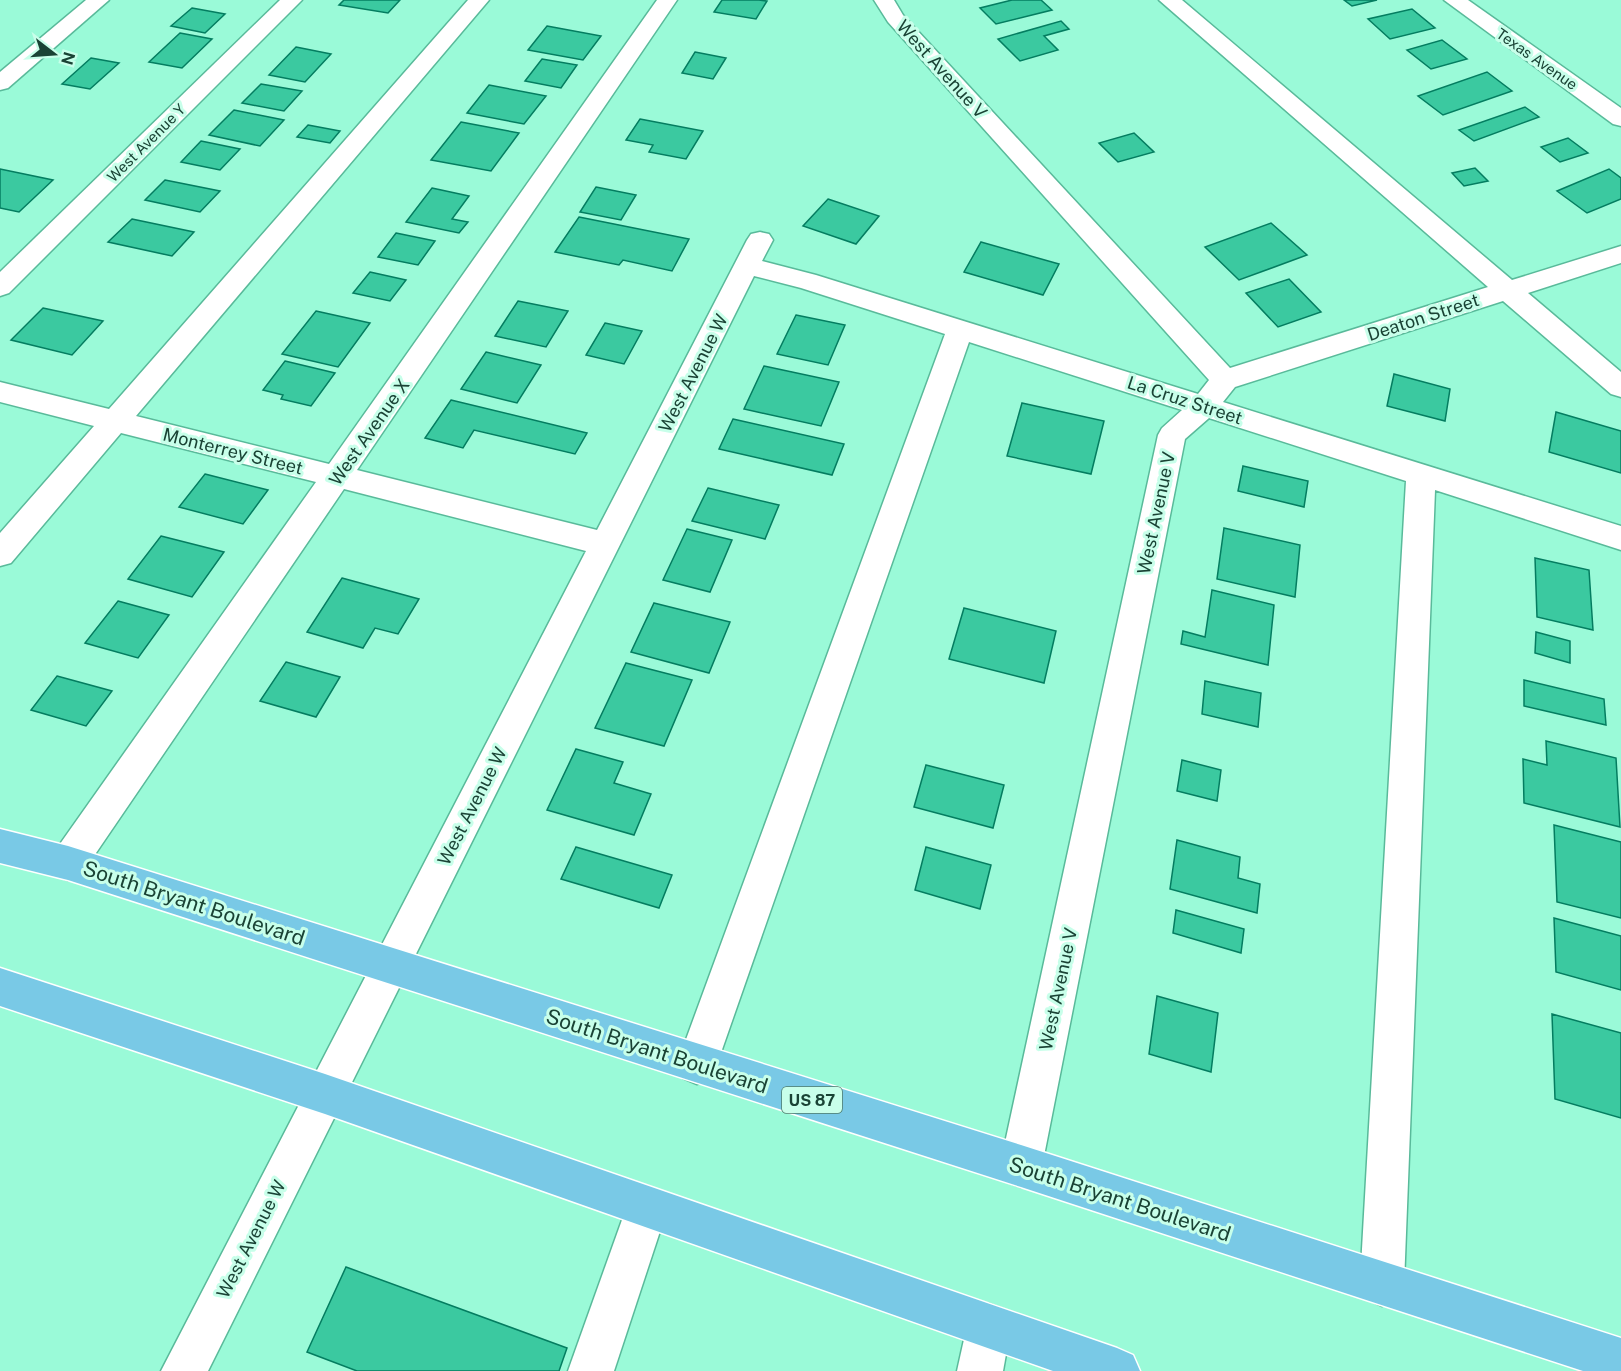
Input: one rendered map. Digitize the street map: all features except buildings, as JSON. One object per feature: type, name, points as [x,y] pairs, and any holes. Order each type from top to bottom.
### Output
[{"type":"main road","name":"South Bryant Boulevard","points":[[0,846],[68,863],[1021,1166],[1621,1361]]},
{"type":"main road","points":[[0,987],[325,1094],[1117,1371]]},
{"type":"street","points":[[0,83],[99,0]]},
{"type":"street","name":"West Avenue Y","points":[[0,287],[292,0]]},
{"type":"street","points":[[0,554],[479,0]]},
{"type":"street","name":"West Avenue X","points":[[68,863],[667,0]]},
{"type":"street","name":"West Avenue V","points":[[884,0],[895,18],[1225,380],[1204,407],[1172,435],[1021,1166]]},
{"type":"street","points":[[1170,0],[1621,387]]},
{"type":"street","name":"Texas Avenue","points":[[1454,0],[1621,119]]},
{"type":"street","name":"La Cruz Street","points":[[754,253],[807,281],[1621,538]]},
{"type":"street","name":"West Avenue W","points":[[184,1371],[754,253]]},
{"type":"street","name":"Deaton Street","points":[[1225,380],[1621,254]]},
{"type":"street","points":[[697,1064],[960,330]]},
{"type":"street","name":"Monterrey Street","points":[[0,392],[605,544]]},
{"type":"street","points":[[1382,1284],[1421,475]]},
{"type":"street","points":[[591,1371],[647,1208]]},
{"type":"street","points":[[980,1371],[988,1326]]}]
